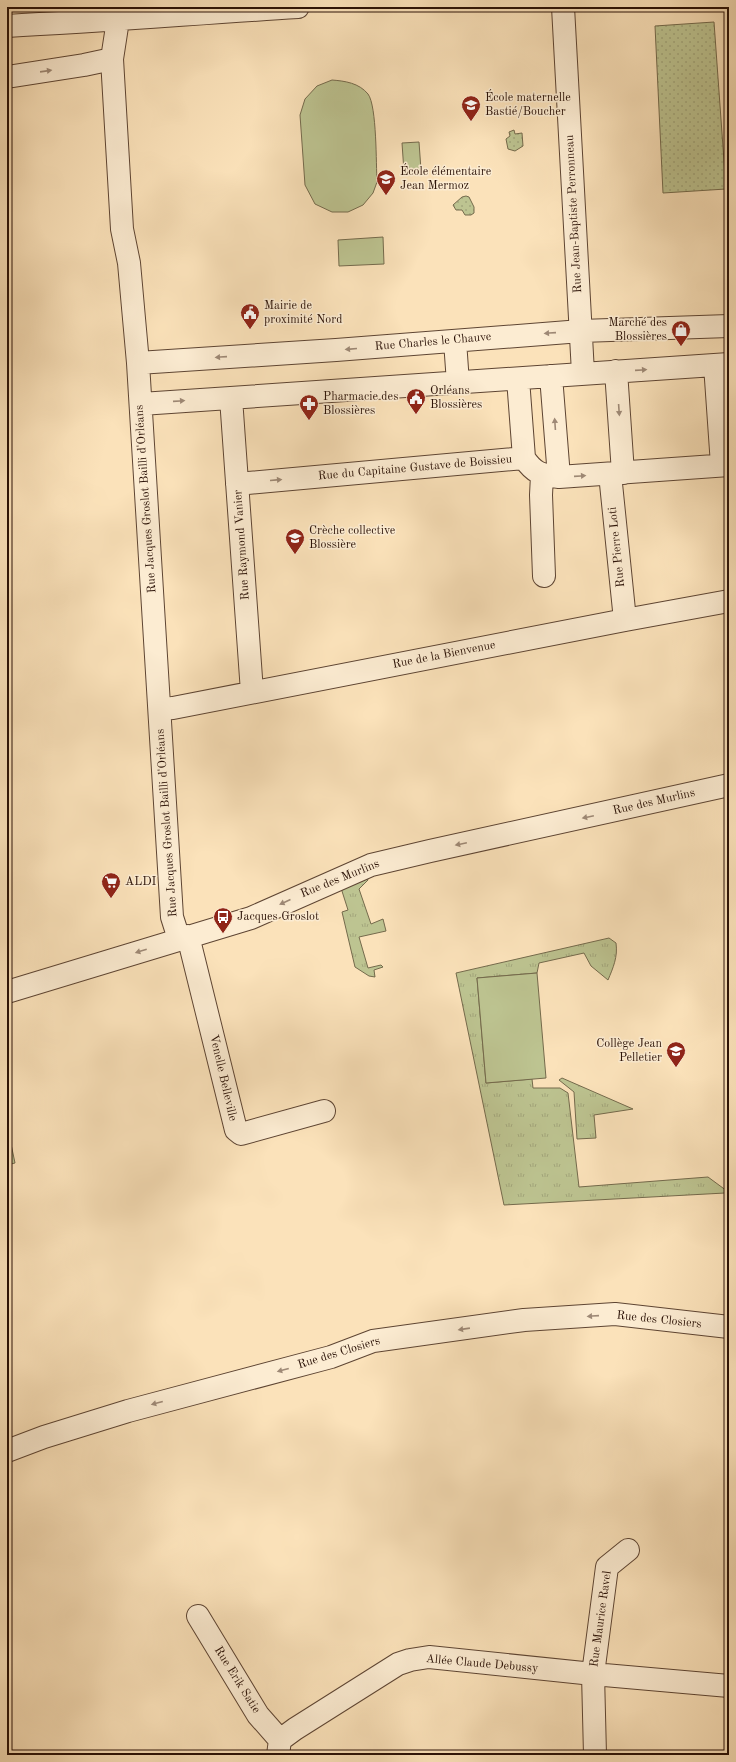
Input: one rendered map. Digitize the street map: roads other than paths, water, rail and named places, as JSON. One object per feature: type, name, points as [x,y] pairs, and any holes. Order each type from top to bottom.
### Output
[{"type":"street","points":[[7,26],[122,14],[147,17],[298,7]]},
{"type":"street","name":"Rue Jean-Baptiste Perronneau","points":[[563,7],[584,373]]},
{"type":"street","name":"Rue Jacques Groslot Bailli d'Orléans","points":[[122,14],[112,59],[122,229],[129,263],[138,363],[172,917],[183,938]]},
{"type":"street","points":[[7,77],[112,59]]},
{"type":"street","name":"Rue Charles le Chauve","points":[[138,363],[581,331],[729,326]]},
{"type":"street","points":[[455,341],[458,382]]},
{"type":"street","points":[[140,404],[722,364],[726,465],[551,476]]},
{"type":"street","name":"Rue Pierre Loti","points":[[616,371],[617,473],[625,620]]},
{"type":"street","points":[[544,576],[541,495],[551,476],[551,376]]},
{"type":"street","points":[[518,379],[524,458]]},
{"type":"street","name":"Rue Raymond Vanier","points":[[231,398],[252,692]]},
{"type":"street","name":"Rue du Capitaine Gustave de Boissieu","points":[[238,484],[524,458],[531,468],[551,476]]},
{"type":"street","name":"Rue de la Bienvenue","points":[[160,709],[173,708],[729,601]]},
{"type":"street","name":"Rue des Murlins","points":[[7,992],[251,918],[371,865],[729,785]]},
{"type":"street","name":"Venelle Belleville","points":[[183,938],[236,1130],[241,1134],[324,1111]]},
{"type":"street","name":"Rue des Closiers","points":[[7,1451],[44,1437],[128,1411],[331,1357],[373,1341],[524,1320],[615,1314],[729,1327]]},
{"type":"street","name":"Rue Maurice Ravel","points":[[593,1674],[607,1567],[628,1550]]},
{"type":"street","name":"Rue Erik Satie","points":[[198,1616],[279,1747]]},
{"type":"street","name":"Allée Claude Debussy","points":[[279,1747],[398,1664],[410,1660],[429,1657],[729,1686]]},
{"type":"street","points":[[593,1674],[595,1755]]},
{"type":"place","name":"École maternelle Bastié/Boucher","points":[[471,122]]},
{"type":"place","name":"École élémentaire Jean Mermoz","points":[[386,196]]},
{"type":"place","name":"Mairie de proximité Nord","points":[[250,330]]},
{"type":"place","name":"Marché des Blossières","points":[[681,347]]},
{"type":"place","name":"Orléans Blossières","points":[[416,415]]},
{"type":"place","name":"Pharmacie des Blossières","points":[[309,421]]},
{"type":"place","name":"Crèche collective Blossière","points":[[295,555]]},
{"type":"place","name":"ALDI","points":[[111,899]]},
{"type":"place","name":"Jacques Groslot","points":[[223,934]]},
{"type":"place","name":"Collège Jean Pelletier","points":[[676,1068]]}]
